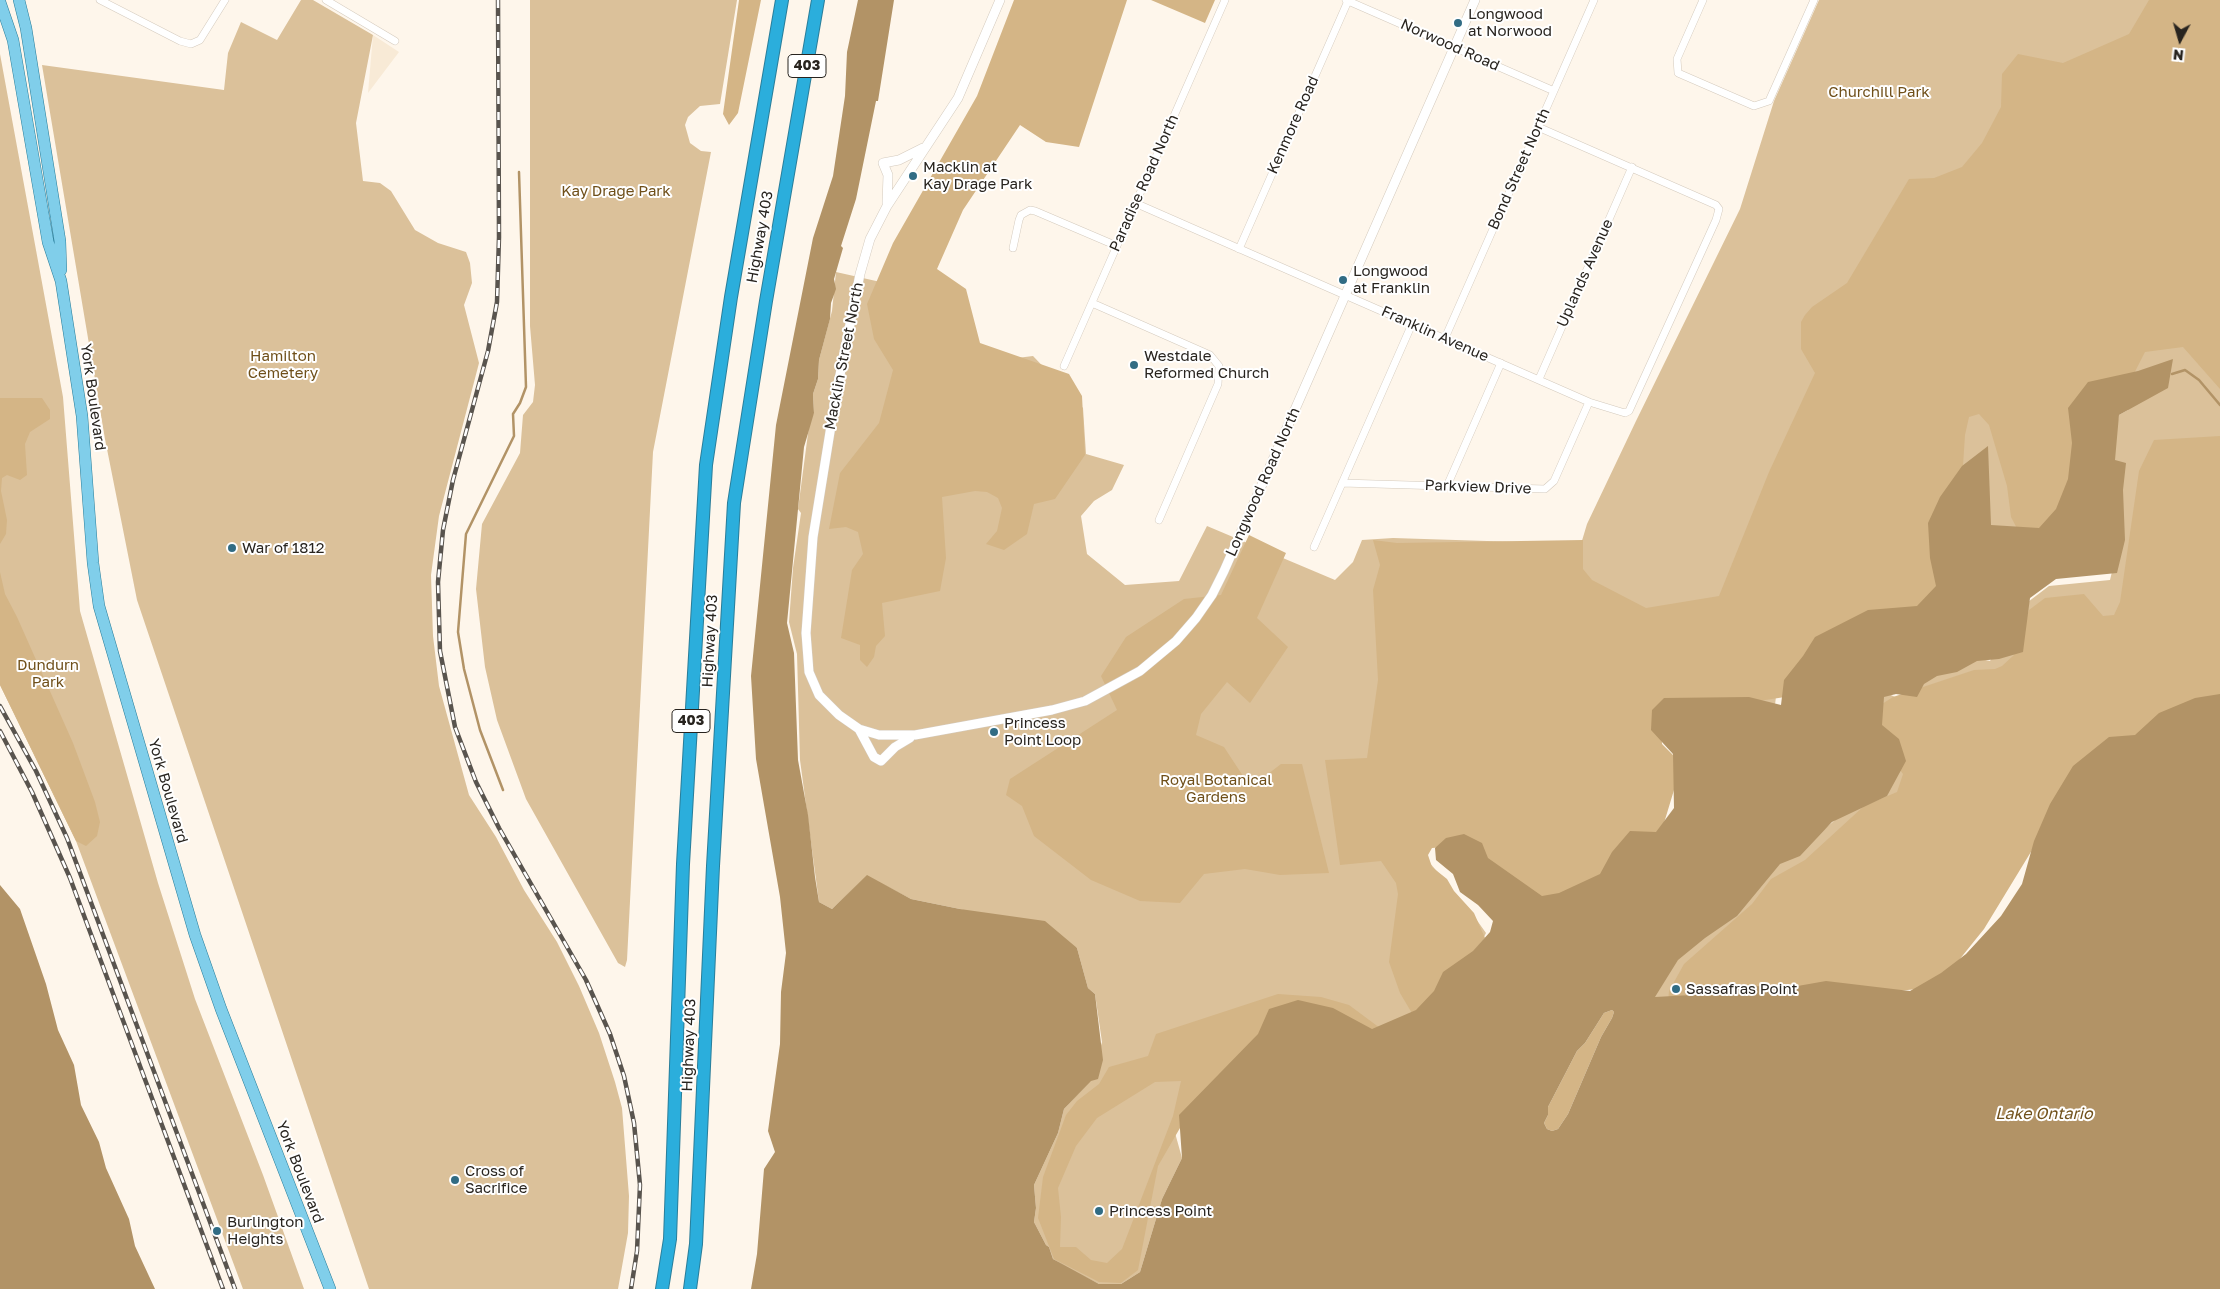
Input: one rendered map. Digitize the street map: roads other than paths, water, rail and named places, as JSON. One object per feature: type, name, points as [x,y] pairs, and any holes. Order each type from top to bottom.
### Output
[{"type":"highway","name":"Highway 403","points":[[662,1289],[670,1239],[683,864],[706,465],[760,125],[782,0]]},
{"type":"highway","name":"Highway 403","points":[[690,1289],[696,1244],[713,866],[734,503],[818,0]]},
{"type":"main road","name":"York Boulevard","points":[[19,0],[26,28],[60,241],[61,281],[82,416],[93,570],[104,628],[195,935],[221,1010],[330,1289]]},
{"type":"main road","name":"York Boulevard","points":[[0,2],[13,40],[47,233],[61,281]]},
{"type":"street","points":[[100,0],[180,41],[191,44],[200,40],[225,0]]},
{"type":"street","points":[[326,0],[395,41]]},
{"type":"street","name":"Macklin Street North","points":[[858,728],[839,715],[819,695],[809,672],[806,633],[813,537],[838,385],[860,274],[870,239],[887,206],[958,98],[1000,0]]},
{"type":"street","name":"Paradise Road North","points":[[1064,366],[1225,0]]},
{"type":"street","name":"Norwood Road","points":[[1347,0],[1554,91]]},
{"type":"street","name":"Kenmore Road","points":[[1239,249],[1347,0]]},
{"type":"street","name":"Longwood Road North","points":[[858,728],[879,735],[915,735],[1052,710],[1085,701],[1140,671],[1176,641],[1212,595],[1220,579],[1475,0]]},
{"type":"street","name":"Bond Street North","points":[[1445,338],[1594,0]]},
{"type":"street","points":[[1703,0],[1677,59],[1678,73],[1746,105],[1757,106],[1769,101],[1814,0]]},
{"type":"street","points":[[1538,127],[1632,167]]},
{"type":"street","points":[[887,206],[888,175],[883,163],[899,160],[915,153],[929,143]]},
{"type":"street","name":"Franklin Avenue","points":[[1135,203],[1589,402],[1625,413],[1629,410],[1716,220],[1719,209],[1716,205],[1632,167]]},
{"type":"street","name":"Uplands Avenue","points":[[1539,379],[1632,167]]},
{"type":"street","points":[[1013,248],[1021,215],[1030,210],[1116,246]]},
{"type":"street","points":[[1092,303],[1210,355],[1219,366],[1218,384],[1159,520]]},
{"type":"street","points":[[1314,547],[1412,324]]},
{"type":"street","points":[[1447,486],[1501,363]]},
{"type":"street","name":"Parkview Drive","points":[[1342,483],[1540,490],[1548,487],[1554,481],[1589,402]]},
{"type":"street","points":[[858,728],[874,757],[881,762],[895,747],[915,735]]},
{"type":"water","name":"Lake Ontario","points":[[858,0],[894,0],[878,101],[876,101],[856,199],[841,246],[843,248],[834,279],[836,289],[831,303],[830,319],[819,360],[818,379],[813,394],[814,413],[804,447],[787,623],[794,653],[798,760],[808,815],[819,902],[832,909],[867,875],[911,899],[960,909],[1045,921],[1077,948],[1088,988],[1095,994],[1103,1060],[1098,1079],[1091,1081],[1064,1109],[1058,1133],[1034,1185],[1036,1208],[1034,1222],[1046,1245],[1049,1247],[1053,1259],[1099,1284],[1121,1284],[1140,1272],[1162,1199],[1182,1158],[1179,1115],[1258,1034],[1269,1009],[1298,1000],[1333,1008],[1372,1029],[1416,1010],[1434,991],[1443,972],[1473,951],[1490,932],[1493,921],[1478,905],[1460,892],[1453,874],[1436,860],[1435,848],[1446,838],[1464,834],[1482,843],[1488,858],[1542,896],[1559,893],[1600,874],[1612,852],[1630,831],[1656,832],[1674,808],[1673,754],[1651,730],[1652,710],[1664,698],[1749,697],[1781,705],[1784,680],[1815,637],[1868,610],[1917,606],[1936,586],[1930,558],[1928,523],[1940,497],[1962,466],[1988,446],[1991,525],[2039,528],[2056,509],[2068,479],[2072,443],[2068,408],[2088,382],[2138,371],[2173,359],[2168,388],[2119,415],[2115,460],[2126,463],[2123,490],[2125,540],[2117,573],[2056,579],[2030,598],[2023,652],[1999,659],[1977,661],[1957,672],[1937,676],[1924,684],[1917,697],[1896,694],[1884,697],[1882,725],[1899,739],[1906,761],[1887,796],[1832,822],[1800,856],[1780,864],[1737,916],[1678,960],[1655,997],[1692,995],[1751,986],[1792,987],[1826,981],[1910,991],[1941,973],[1966,954],[2001,916],[2022,884],[2034,841],[2050,804],[2073,766],[2109,737],[2135,735],[2159,713],[2195,698],[2220,694],[2220,1289],[751,1289],[757,1254],[764,1169],[775,1152],[768,1131],[780,1044],[781,992],[786,953],[780,897],[756,759],[751,676],[776,425],[813,238],[833,176],[845,96],[847,52]],"holes":[[[1612,1010],[1614,1012],[1601,1037],[1568,1114],[1558,1129],[1552,1131],[1547,1129],[1544,1123],[1548,1115],[1548,1107],[1577,1051],[1585,1043],[1604,1013]]]},
{"type":"water","points":[[0,885],[20,909],[46,984],[58,1030],[74,1065],[81,1105],[99,1142],[106,1168],[129,1219],[135,1246],[155,1289],[0,1289]]},
{"type":"waterway","points":[[503,790],[480,730],[464,669],[458,632],[466,534],[514,436],[513,414],[520,403],[526,387],[519,172]]},
{"type":"waterway","points":[[2172,374],[2185,370],[2199,380],[2220,405]]},
{"type":"railway","points":[[498,0],[499,237],[497,302],[488,351],[453,480],[443,530],[438,582],[440,651],[455,727],[476,782],[499,828],[586,980],[610,1034],[624,1076],[634,1123],[640,1185],[637,1251],[631,1289]]},
{"type":"railway","points":[[0,706],[36,771],[67,838],[235,1289]]},
{"type":"railway","points":[[0,731],[32,792],[70,878],[223,1289]]},
{"type":"place","name":"Longwood at Norwood","points":[[1458,23]]},
{"type":"place","name":"Macklin at Kay Drage Park","points":[[913,176]]},
{"type":"place","name":"Longwood at Franklin","points":[[1343,280]]},
{"type":"place","name":"Westdale Reformed Church","points":[[1134,365]]},
{"type":"place","name":"War of 1812","points":[[232,548]]},
{"type":"place","name":"Princess Point Loop","points":[[994,732]]},
{"type":"place","name":"Sassafras Point","points":[[1676,989]]},
{"type":"place","name":"Cross of Sacrifice","points":[[455,1180]]},
{"type":"place","name":"Princess Point","points":[[1099,1211]]},
{"type":"place","name":"Burlington Heights","points":[[217,1231]]},
{"type":"park label","name":"Churchill Park","points":[[1879,92]]},
{"type":"park label","name":"Kay Drage Park","points":[[616,191]]},
{"type":"park label","name":"Hamilton Cemetery","points":[[283,364]]},
{"type":"park label","name":"Dundurn Park","points":[[48,674]]},
{"type":"park label","name":"Royal Botanical Gardens","points":[[1216,788]]}]
